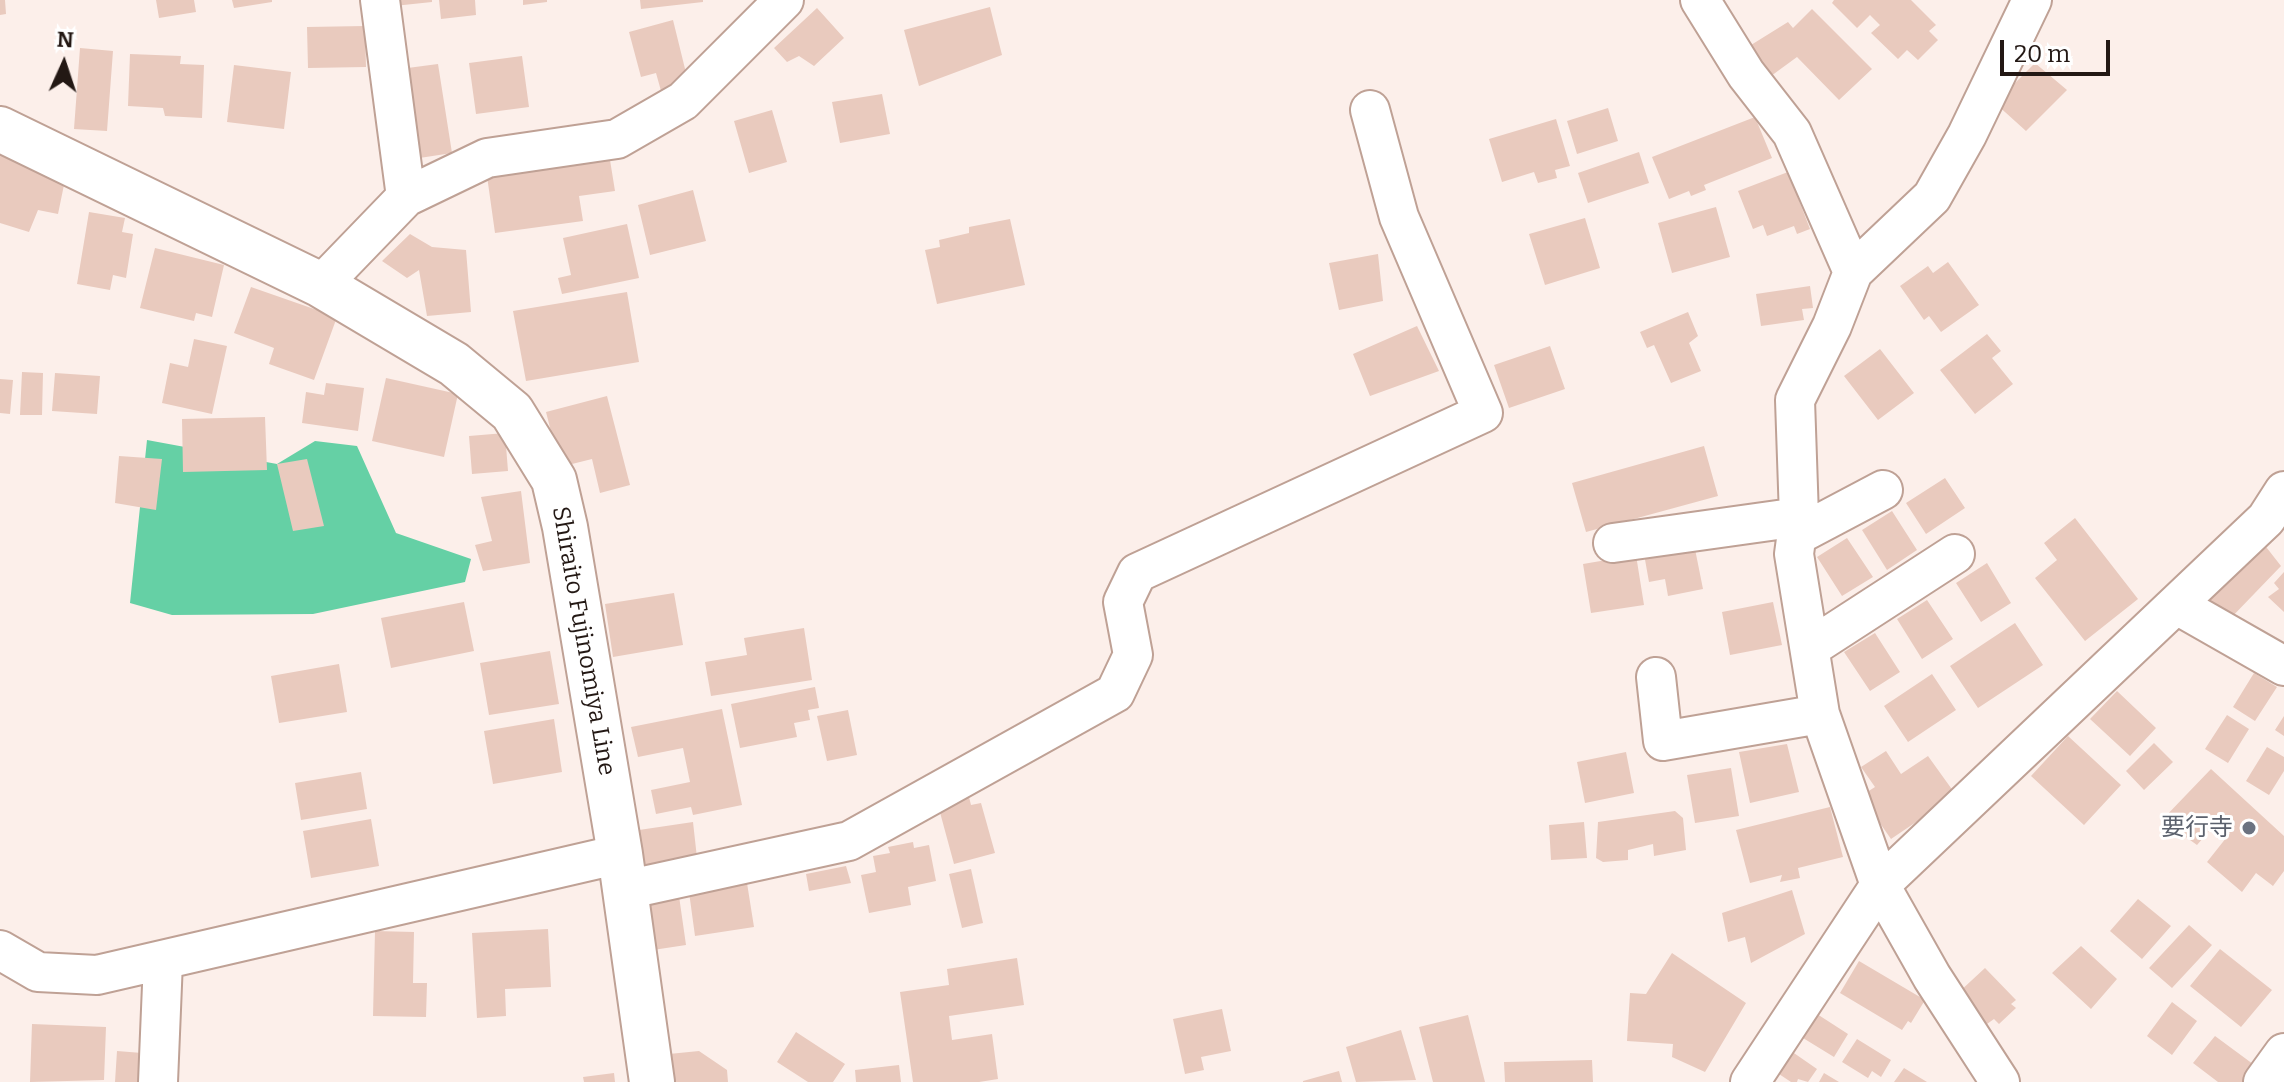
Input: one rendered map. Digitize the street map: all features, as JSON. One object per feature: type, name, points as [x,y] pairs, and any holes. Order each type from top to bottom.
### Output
[{"type":"main road","name":"Shiraito Fujinomiya Line","points":[[0,129],[321,285],[454,364],[512,412],[554,480],[568,543],[622,872],[652,1082]]},
{"type":"street","points":[[380,0],[406,197]]},
{"type":"street","points":[[321,285],[406,197],[487,158],[617,139],[683,101],[784,0]]},
{"type":"street","points":[[1700,0],[1746,74],[1792,133],[1853,272]]},
{"type":"street","points":[[2000,1082],[1932,977],[1880,885],[1820,714],[1794,554],[1798,527],[1795,400],[1832,326],[1853,272],[1932,197],[1967,135],[2032,0]]},
{"type":"street","points":[[0,950],[38,972],[97,975],[622,872],[849,841],[1115,693],[1133,655],[1123,602],[1137,573],[1483,413],[1399,217],[1370,110]]},
{"type":"street","points":[[1613,543],[1798,527],[1883,490]]},
{"type":"street","points":[[1750,1082],[1880,885],[2266,519],[2284,491]]},
{"type":"street","points":[[1810,648],[1955,554]]},
{"type":"street","points":[[2177,605],[2284,666]]},
{"type":"street","points":[[1656,677],[1663,741],[1820,714]]},
{"type":"street","points":[[158,1082],[163,961]]},
{"type":"street","points":[[2263,1082],[2284,1053]]},
{"type":"green space","points":[[147,440],[277,464],[315,441],[357,446],[396,533],[471,559],[465,582],[313,614],[172,615],[130,603]]},
{"type":"building","points":[[0,0],[5,0],[6,14],[0,15]]},
{"type":"building","points":[[156,0],[194,0],[196,12],[159,18]]},
{"type":"building","points":[[232,0],[272,0],[272,2],[234,8]]},
{"type":"building","points":[[393,0],[432,0],[432,2],[394,6]]},
{"type":"building","points":[[439,0],[475,0],[476,15],[441,19]]},
{"type":"building","points":[[523,0],[547,0],[547,2],[523,5]]},
{"type":"building","points":[[640,0],[703,0],[703,2],[641,9]]},
{"type":"building","points":[[1834,0],[1911,0],[1936,25],[1929,31],[1938,40],[1918,60],[1907,50],[1898,59],[1871,33],[1880,25],[1870,15],[1857,28],[1832,3]]},
{"type":"building","points":[[990,7],[1002,55],[919,86],[904,30]]},
{"type":"building","points":[[817,8],[844,38],[814,66],[799,56],[787,62],[774,48]]},
{"type":"building","points":[[1812,9],[1872,69],[1839,100],[1797,57],[1771,76],[1751,45],[1788,22],[1793,28]]},
{"type":"building","points":[[673,20],[688,81],[663,98],[656,73],[641,77],[629,32]]},
{"type":"building","points":[[365,26],[366,67],[308,68],[307,27]]},
{"type":"building","points":[[80,48],[113,51],[107,131],[74,129]]},
{"type":"building","points":[[130,54],[181,56],[180,64],[204,65],[202,118],[165,116],[163,108],[128,106]]},
{"type":"building","points":[[522,56],[529,107],[476,114],[469,63]]},
{"type":"building","points":[[2035,63],[2067,90],[2026,131],[1995,103]]},
{"type":"building","points":[[438,64],[452,153],[413,159],[400,69]]},
{"type":"building","points":[[234,65],[291,72],[284,129],[227,122]]},
{"type":"building","points":[[882,94],[890,134],[840,143],[832,102]]},
{"type":"building","points":[[1608,108],[1618,141],[1577,154],[1567,121]]},
{"type":"building","points":[[772,110],[787,162],[749,173],[734,121]]},
{"type":"building","points":[[1755,117],[1772,158],[1704,185],[1706,190],[1691,196],[1689,191],[1669,199],[1652,157]]},
{"type":"building","points":[[1556,119],[1570,166],[1555,170],[1557,178],[1538,183],[1534,172],[1502,182],[1489,139]]},
{"type":"building","points":[[1639,152],[1649,183],[1588,203],[1578,173]]},
{"type":"building","points":[[0,155],[65,180],[58,214],[38,210],[29,232],[0,223]]},
{"type":"building","points":[[610,160],[615,191],[579,196],[583,221],[495,233],[487,176]]},
{"type":"building","points":[[1788,172],[1810,229],[1797,234],[1794,226],[1767,236],[1763,225],[1753,229],[1738,191]]},
{"type":"building","points":[[693,190],[706,241],[650,255],[638,205]]},
{"type":"building","points":[[1716,207],[1730,257],[1672,273],[1658,223]]},
{"type":"building","points":[[89,212],[125,218],[122,232],[133,234],[126,278],[113,275],[110,290],[77,284]]},
{"type":"building","points":[[1585,218],[1600,268],[1545,285],[1529,234]]},
{"type":"building","points":[[1010,219],[1025,285],[937,304],[925,250],[940,247],[939,240],[969,233],[969,227]]},
{"type":"building","points":[[627,224],[639,278],[562,294],[558,278],[571,275],[563,238]]},
{"type":"building","points":[[410,234],[432,247],[466,250],[471,312],[427,316],[419,270],[407,278],[382,261]]},
{"type":"building","points":[[155,248],[224,265],[212,317],[196,313],[194,321],[140,308]]},
{"type":"building","points":[[1378,254],[1383,301],[1339,310],[1329,263]]},
{"type":"building","points":[[1948,262],[1979,305],[1941,332],[1929,316],[1924,320],[1900,286],[1928,266],[1933,273]]},
{"type":"building","points":[[1810,286],[1813,308],[1802,309],[1804,320],[1761,326],[1756,294]]},
{"type":"building","points":[[251,287],[337,317],[314,380],[269,364],[274,348],[234,333]]},
{"type":"building","points":[[627,292],[639,362],[526,381],[513,311]]},
{"type":"building","points":[[1688,312],[1698,336],[1689,343],[1701,371],[1671,383],[1654,345],[1647,348],[1640,332]]},
{"type":"building","points":[[1417,326],[1439,371],[1370,396],[1353,354]]},
{"type":"building","points":[[1987,334],[2001,351],[1992,358],[2013,384],[1975,414],[1940,370]]},
{"type":"building","points":[[194,339],[227,346],[212,414],[162,403],[170,363],[188,367]]},
{"type":"building","points":[[1550,346],[1565,389],[1509,408],[1494,365]]},
{"type":"building","points":[[1880,349],[1914,393],[1878,420],[1844,376]]},
{"type":"building","points":[[22,372],[43,373],[42,415],[20,415]]},
{"type":"building","points":[[55,373],[100,376],[97,414],[52,411]]},
{"type":"building","points":[[386,378],[458,394],[444,457],[372,441]]},
{"type":"building","points":[[0,379],[13,380],[10,414],[0,413]]},
{"type":"building","points":[[326,383],[364,388],[358,431],[302,423],[306,392],[324,395]]},
{"type":"building","points":[[607,396],[630,485],[600,493],[592,459],[560,467],[546,412]]},
{"type":"building","points":[[265,417],[267,470],[183,472],[182,419]]},
{"type":"building","points":[[505,433],[508,471],[472,474],[469,436]]},
{"type":"building","points":[[1704,446],[1718,496],[1586,532],[1572,483]]},
{"type":"building","points":[[119,456],[162,459],[156,510],[115,503]]},
{"type":"building","points":[[307,459],[324,526],[293,531],[277,464]]},
{"type":"building","points":[[1945,478],[1965,508],[1926,534],[1906,503]]},
{"type":"building","points":[[521,491],[530,563],[483,571],[475,545],[492,541],[481,497]]},
{"type":"building","points":[[1892,511],[1917,550],[1887,570],[1862,530]]},
{"type":"building","points":[[2075,518],[2138,599],[2085,641],[2035,578],[2057,560],[2044,543]]},
{"type":"building","points":[[1847,538],[1873,577],[1842,596],[1817,557]]},
{"type":"building","points":[[2263,543],[2281,566],[2227,622],[2207,603]]},
{"type":"building","points":[[1694,544],[1703,589],[1668,596],[1665,579],[1649,582],[1644,554]]},
{"type":"building","points":[[1636,555],[1644,605],[1591,613],[1583,564]]},
{"type":"building","points":[[1987,563],[2011,603],[1981,622],[1956,583]]},
{"type":"building","points":[[2284,572],[2284,612],[2268,597],[2279,589],[2274,583]]},
{"type":"building","points":[[674,593],[683,645],[613,657],[605,604]]},
{"type":"building","points":[[1927,600],[1953,639],[1922,659],[1897,619]]},
{"type":"building","points":[[464,602],[474,651],[391,668],[381,618]]},
{"type":"building","points":[[1773,602],[1782,645],[1730,655],[1722,612]]},
{"type":"building","points":[[2015,623],[2043,665],[1978,708],[1950,666]]},
{"type":"building","points":[[804,628],[812,680],[711,696],[705,662],[747,655],[744,638]]},
{"type":"building","points":[[1875,633],[1900,672],[1870,691],[1844,652]]},
{"type":"building","points":[[550,651],[559,704],[489,715],[480,663]]},
{"type":"building","points":[[339,664],[347,712],[279,723],[271,676]]},
{"type":"building","points":[[2254,673],[2277,687],[2255,721],[2233,707]]},
{"type":"building","points":[[1932,674],[1956,710],[1908,742],[1884,706]]},
{"type":"building","points":[[815,687],[819,708],[808,710],[810,720],[794,723],[797,737],[740,748],[731,704]]},
{"type":"building","points":[[2117,691],[2156,728],[2130,756],[2090,719]]},
{"type":"building","points":[[722,709],[742,805],[693,815],[691,807],[656,814],[651,790],[690,782],[683,748],[638,757],[631,727]]},
{"type":"building","points":[[848,710],[857,755],[827,761],[817,716]]},
{"type":"building","points":[[2227,715],[2249,729],[2228,763],[2205,749]]},
{"type":"building","points":[[2284,716],[2284,736],[2275,730]]},
{"type":"building","points":[[554,719],[562,772],[493,784],[484,731]]},
{"type":"building","points":[[2068,736],[2121,785],[2084,825],[2031,776]]},
{"type":"building","points":[[2154,743],[2173,762],[2144,790],[2126,771]]},
{"type":"building","points":[[1787,744],[1799,792],[1750,803],[1739,752]]},
{"type":"building","points":[[2267,747],[2284,757],[2284,771],[2269,795],[2246,781]]},
{"type":"building","points":[[1886,751],[1901,774],[1928,756],[1956,795],[1891,839],[1861,796],[1875,787],[1861,767]]},
{"type":"building","points":[[1626,752],[1634,793],[1585,803],[1577,762]]},
{"type":"building","points":[[1731,768],[1739,816],[1695,823],[1687,775]]},
{"type":"building","name":"要行寺","points":[[2211,769],[2284,836],[2284,871],[2273,886],[2256,873],[2242,892],[2207,862],[2230,833],[2217,822],[2197,845],[2162,820]]},
{"type":"building","points":[[361,772],[367,809],[301,820],[295,783]]},
{"type":"building","points":[[969,797],[971,805],[981,803],[995,853],[954,864],[938,805]]},
{"type":"building","points":[[1830,807],[1843,857],[1798,868],[1800,878],[1780,882],[1782,875],[1750,883],[1736,830]]},
{"type":"building","points":[[1675,811],[1683,818],[1686,850],[1654,856],[1653,844],[1628,850],[1628,860],[1603,862],[1596,858],[1598,822]]},
{"type":"building","points":[[371,819],[379,866],[311,878],[303,831]]},
{"type":"building","points":[[693,822],[697,858],[644,866],[639,830]]},
{"type":"building","points":[[1584,822],[1587,858],[1551,860],[1549,825]]},
{"type":"building","points":[[913,842],[914,848],[929,845],[936,881],[908,887],[911,905],[869,913],[861,875],[876,872],[873,856],[890,853],[888,847]]},
{"type":"building","points":[[846,866],[851,883],[809,891],[806,874]]},
{"type":"building","points":[[971,869],[983,923],[962,928],[949,874]]},
{"type":"building","points":[[747,883],[754,927],[695,936],[689,892]]},
{"type":"building","points":[[1792,890],[1805,934],[1751,963],[1745,937],[1728,942],[1722,913]]},
{"type":"building","points":[[679,896],[686,945],[653,950],[647,900]]},
{"type":"building","points":[[2138,899],[2171,926],[2142,959],[2110,931]]},
{"type":"building","points":[[2189,925],[2212,945],[2172,988],[2149,968]]},
{"type":"building","points":[[548,929],[551,987],[505,989],[506,1016],[477,1018],[472,933]]},
{"type":"building","points":[[375,931],[414,932],[413,983],[427,983],[426,1017],[373,1016]]},
{"type":"building","points":[[2081,946],[2117,979],[2091,1009],[2052,973]]},
{"type":"building","points":[[2220,949],[2272,990],[2241,1027],[2190,986]]},
{"type":"building","points":[[1672,953],[1746,1003],[1705,1072],[1672,1057],[1673,1044],[1627,1041],[1630,993],[1646,994]]},
{"type":"building","points":[[1017,958],[1024,1005],[949,1016],[952,1040],[992,1034],[998,1079],[913,1082],[900,992],[949,985],[947,969]]},
{"type":"building","points":[[1859,961],[1925,1000],[1911,1023],[1908,1021],[1902,1030],[1840,993]]},
{"type":"building","points":[[1985,968],[2016,1000],[2011,1004],[2016,1008],[1999,1024],[1994,1019],[1987,1024],[1958,993]]},
{"type":"building","points":[[2172,1002],[2197,1021],[2172,1055],[2147,1036]]},
{"type":"building","points":[[1222,1009],[1231,1051],[1201,1057],[1204,1070],[1185,1074],[1173,1019]]},
{"type":"building","points":[[1817,1014],[1848,1034],[1834,1057],[1803,1038]]},
{"type":"building","points":[[1468,1015],[1485,1082],[1433,1082],[1419,1027]]},
{"type":"building","points":[[32,1024],[106,1027],[104,1080],[30,1082]]},
{"type":"building","points":[[1401,1030],[1416,1080],[1356,1082],[1346,1047]]},
{"type":"building","points":[[796,1032],[845,1064],[833,1082],[808,1082],[777,1062]]},
{"type":"building","points":[[2215,1036],[2257,1067],[2248,1082],[2218,1082],[2193,1063]]},
{"type":"building","points":[[1857,1039],[1891,1060],[1881,1077],[1872,1071],[1868,1078],[1842,1062]]},
{"type":"building","points":[[117,1051],[142,1053],[141,1082],[115,1082]]},
{"type":"building","points":[[699,1051],[727,1070],[728,1082],[671,1082],[669,1054]]},
{"type":"building","points":[[1791,1051],[1817,1069],[1808,1082],[1798,1079],[1791,1082],[1776,1072]]},
{"type":"building","points":[[1592,1060],[1593,1082],[1505,1082],[1504,1062]]},
{"type":"building","points":[[899,1065],[901,1082],[856,1082],[855,1070]]},
{"type":"building","points":[[1904,1068],[1927,1082],[1894,1082]]},
{"type":"building","points":[[1339,1071],[1342,1082],[1303,1082],[1303,1081]]},
{"type":"building","points":[[614,1073],[615,1082],[584,1082],[583,1077]]},
{"type":"building","points":[[1824,1073],[1839,1082],[1819,1082]]},
{"type":"place","name":"要行寺","points":[[2249,828]]}]
